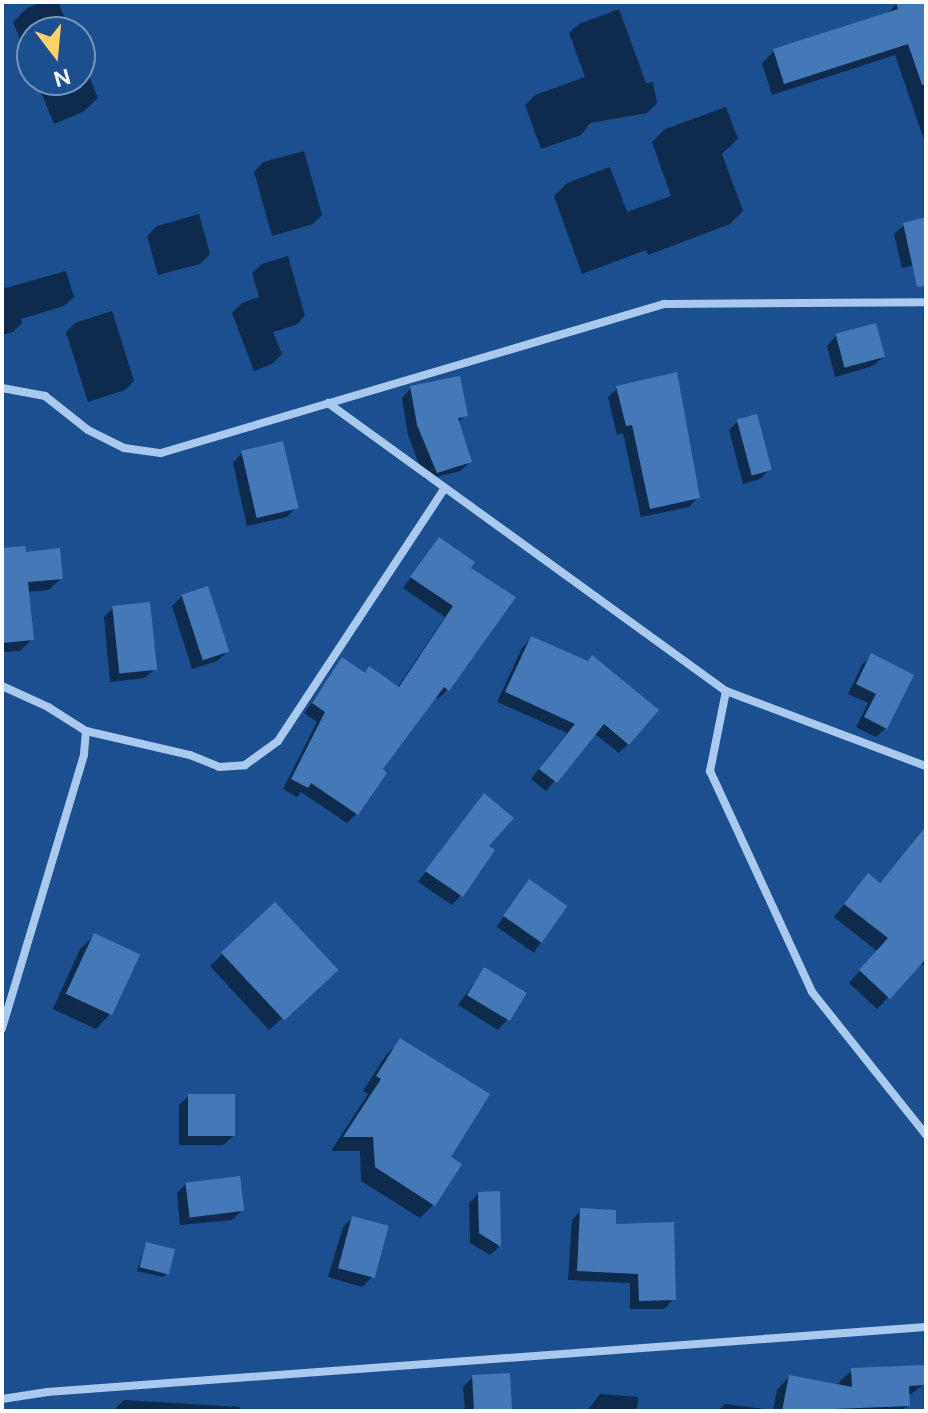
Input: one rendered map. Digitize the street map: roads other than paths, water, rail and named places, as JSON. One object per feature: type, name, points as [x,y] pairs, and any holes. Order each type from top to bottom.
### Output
[{"type":"street","points":[[2,388],[45,396],[88,430],[124,448],[161,453],[664,304],[926,302]]},
{"type":"street","points":[[328,403],[726,691],[926,766]]},
{"type":"street","points":[[2,686],[48,707],[86,731],[190,755],[219,767],[245,765],[278,741],[445,488]]},
{"type":"street","points":[[726,691],[710,771],[812,992],[926,1135]]},
{"type":"street","points":[[2,1029],[84,755],[86,731]]},
{"type":"street","points":[[2,1399],[47,1392],[926,1327]]}]
